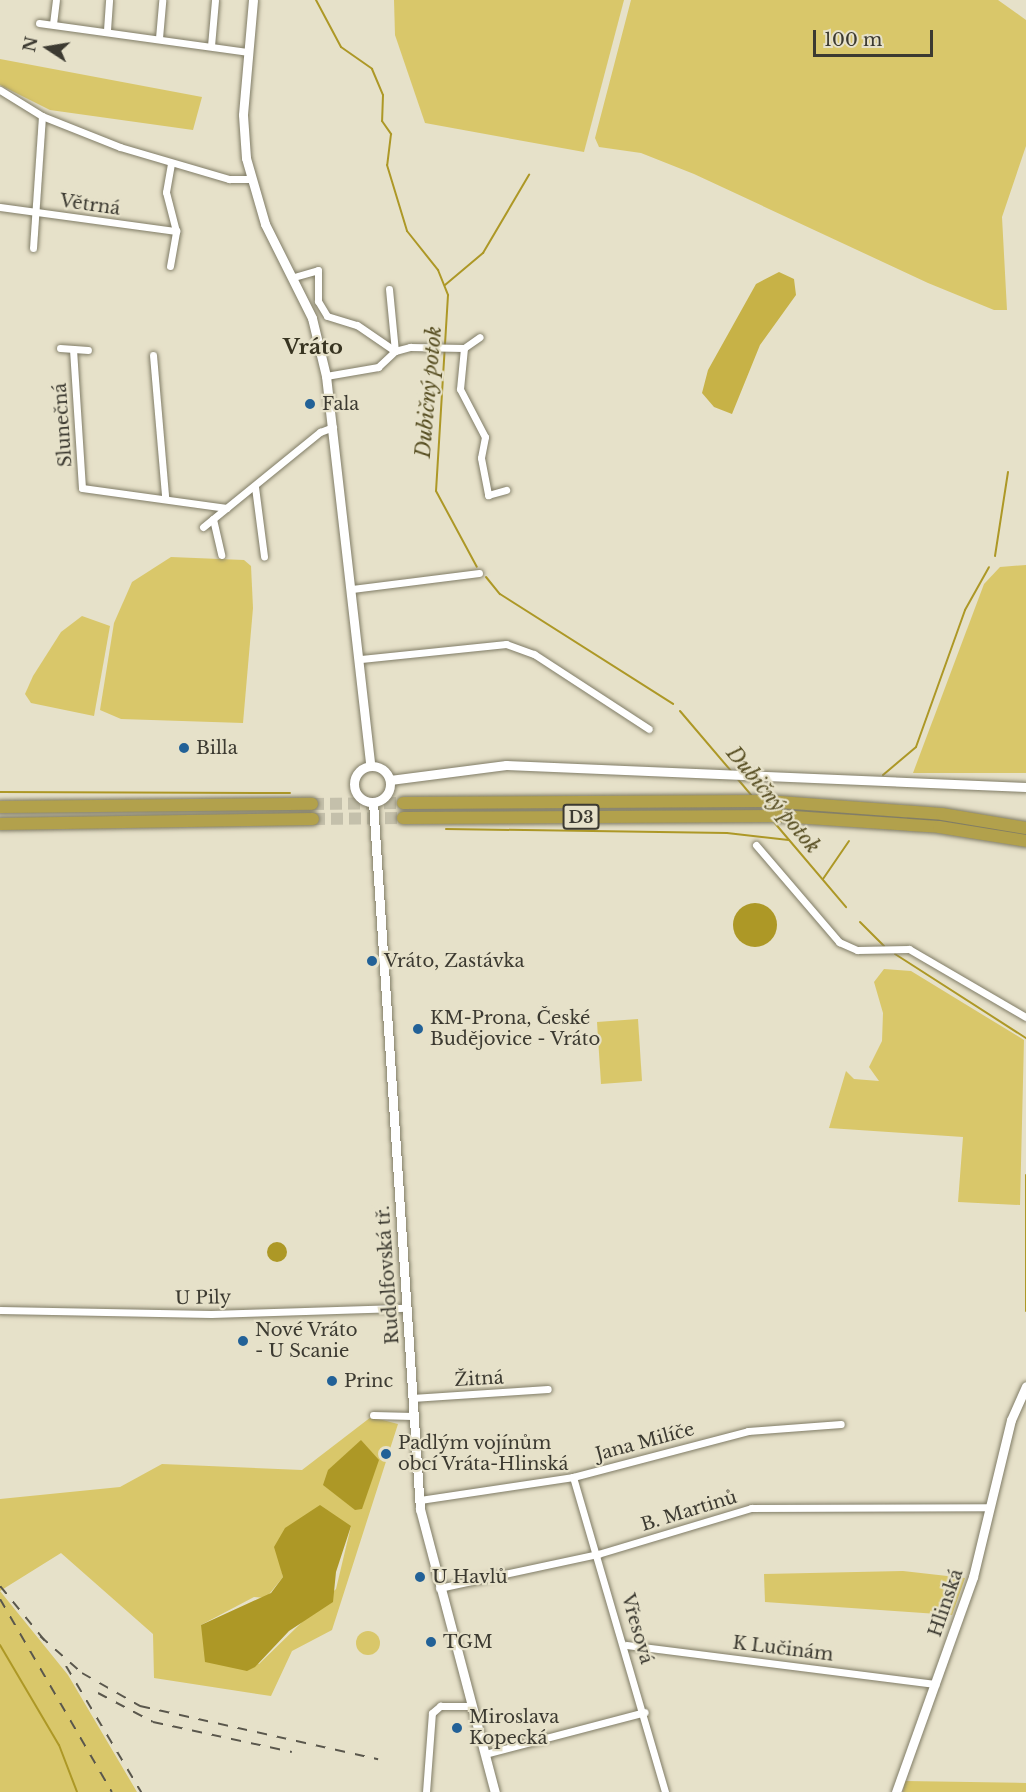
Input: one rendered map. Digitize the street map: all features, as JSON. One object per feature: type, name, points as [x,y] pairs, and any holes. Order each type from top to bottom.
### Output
[{"type":"highway","name":"D3","points":[[403,803],[766,801],[942,814],[1026,828]]},
{"type":"highway","points":[[0,807],[312,804]]},
{"type":"highway","name":"D3","points":[[403,818],[779,816],[939,827],[1026,841]]},
{"type":"highway","points":[[0,824],[313,819]]},
{"type":"main road","points":[[252,0],[243,115],[250,179],[264,224],[294,277],[312,318],[326,376],[361,659],[370,765]]},
{"type":"main road","points":[[370,765],[381,767],[390,780],[385,797],[373,802],[355,788],[356,776],[370,765]]},
{"type":"main road","points":[[390,780],[506,765],[724,777],[1026,787]]},
{"type":"main road","name":"Rudolfovská tř.","points":[[373,802],[420,1500],[439,1588],[495,1792]]},
{"type":"main road","name":"Hlinská","points":[[897,1792],[973,1577],[1011,1420],[1026,1386]]},
{"type":"street","points":[[53,24],[56,0]]},
{"type":"street","points":[[107,30],[109,0]]},
{"type":"street","points":[[159,38],[162,0]]},
{"type":"street","points":[[211,46],[215,0]]},
{"type":"street","points":[[39,23],[107,30],[247,52]]},
{"type":"street","points":[[0,90],[42,116],[171,163],[229,179],[250,179]]},
{"type":"street","points":[[33,248],[42,116]]},
{"type":"street","points":[[170,266],[176,231],[167,176],[171,163]]},
{"type":"street","name":"Větrná","points":[[0,207],[176,231]]},
{"type":"street","points":[[294,277],[318,270],[318,301],[327,316],[357,325],[395,351],[444,347],[464,348],[480,337]]},
{"type":"street","points":[[389,289],[395,351]]},
{"type":"street","points":[[60,348],[88,350]]},
{"type":"street","points":[[464,348],[459,389],[485,437],[481,458],[488,495],[506,490]]},
{"type":"street","name":"Slunečná","points":[[74,349],[82,488],[165,496],[226,508]]},
{"type":"street","points":[[326,376],[378,368],[395,351]]},
{"type":"street","points":[[153,355],[165,496]]},
{"type":"street","points":[[204,527],[214,522],[226,508],[333,427]]},
{"type":"street","points":[[255,486],[264,556]]},
{"type":"street","points":[[214,522],[221,555]]},
{"type":"street","points":[[352,589],[479,573]]},
{"type":"street","points":[[361,659],[506,644],[534,654],[649,729]]},
{"type":"street","points":[[756,845],[839,942],[857,950],[909,949],[1026,1017]]},
{"type":"street","name":"U Pily","points":[[0,1310],[211,1314],[407,1308]]},
{"type":"street","name":"Žitná","points":[[412,1398],[548,1389]]},
{"type":"street","points":[[373,1415],[413,1416]]},
{"type":"street","name":"Jana Milíče","points":[[420,1500],[573,1477],[748,1431],[841,1424]]},
{"type":"street","name":"Vřesová","points":[[573,1477],[626,1645],[665,1792]]},
{"type":"street","name":"B. Martinů","points":[[439,1588],[598,1554],[751,1508],[990,1507]]},
{"type":"street","name":"K Lučinám","points":[[626,1645],[936,1684]]},
{"type":"street","points":[[426,1792],[432,1713],[440,1706],[471,1706]]},
{"type":"street","points":[[485,1754],[645,1712]]},
{"type":"shaded area","points":[[394,0],[624,0],[584,152],[425,123],[395,35]]},
{"type":"shaded area","points":[[631,0],[998,0],[1026,20],[1026,146],[1002,217],[1007,310],[994,310],[928,283],[694,174],[641,153],[599,147],[595,138]]},
{"type":"shaded area","points":[[0,59],[202,97],[193,130],[50,110],[0,85]]},
{"type":"shaded area","points":[[779,272],[794,279],[796,295],[760,345],[732,414],[714,407],[702,393],[708,370],[756,284]]},
{"type":"shaded area","points":[[171,557],[244,560],[251,566],[253,608],[243,723],[121,719],[100,710],[114,623],[132,582]]},
{"type":"shaded area","points":[[1026,565],[1026,773],[913,773],[984,584],[1000,567]]},
{"type":"shaded area","points":[[82,616],[110,626],[94,716],[31,703],[25,694],[33,676],[61,632]]},
{"type":"shaded area","points":[[755,903],[771,909],[777,925],[771,941],[755,947],[739,941],[733,925],[739,909]]},
{"type":"shaded area","points":[[884,969],[911,971],[1024,1040],[1020,1205],[958,1202],[963,1137],[829,1128],[846,1071],[854,1079],[879,1081],[869,1067],[882,1041],[883,1013],[874,982]]},
{"type":"shaded area","points":[[638,1019],[642,1081],[601,1084],[597,1022]]},
{"type":"shaded area","points":[[273,1242],[281,1242],[287,1248],[287,1256],[281,1262],[273,1262],[267,1256],[267,1248]]},
{"type":"shaded area","points":[[371,1417],[398,1424],[332,1630],[292,1651],[271,1696],[154,1678],[153,1634],[61,1553],[0,1591],[0,1499],[120,1487],[162,1464],[302,1470]],"holes":[[[351,1526],[336,1589],[259,1664],[201,1625],[254,1597],[266,1598],[283,1577],[280,1564]]]},
{"type":"shaded area","points":[[361,1440],[379,1460],[362,1509],[355,1510],[323,1485],[328,1470]]},
{"type":"shaded area","points":[[320,1505],[351,1526],[336,1572],[333,1602],[289,1631],[255,1667],[247,1671],[205,1662],[201,1625],[271,1593],[283,1577],[274,1547],[285,1528]]},
{"type":"shaded area","points":[[903,1571],[965,1578],[952,1615],[765,1602],[764,1574]]},
{"type":"shaded area","points":[[0,1591],[68,1675],[137,1792],[0,1792]]},
{"type":"shaded area","points":[[368,1631],[376,1635],[380,1643],[376,1651],[368,1655],[360,1651],[356,1643],[360,1635]]},
{"type":"shaded area","points":[[905,1781],[1026,1783],[1026,1792],[903,1792]]},
{"type":"waterway","name":"Dubičný potok","points":[[316,0],[341,47],[372,69],[383,95],[382,121],[391,134],[387,165],[407,231],[438,270],[448,295],[436,491],[477,567]]},
{"type":"waterway","points":[[445,285],[483,253],[529,175]]},
{"type":"waterway","points":[[995,556],[1008,472]]},
{"type":"waterway","points":[[883,775],[916,747],[965,610],[989,567]]},
{"type":"waterway","name":"Dubičný potok","points":[[486,577],[500,594],[673,704]]},
{"type":"waterway","name":"Dubičný potok","points":[[680,711],[731,771]]},
{"type":"waterway","name":"Dubičný potok","points":[[736,777],[752,796]]},
{"type":"waterway","points":[[0,792],[290,793]]},
{"type":"waterway","name":"Dubičný potok","points":[[773,821],[846,907]]},
{"type":"waterway","points":[[446,829],[727,833],[789,840]]},
{"type":"waterway","points":[[823,879],[849,841]]},
{"type":"waterway","name":"Dubičný potok","points":[[860,922],[884,946]]},
{"type":"waterway","name":"Dubičný potok","points":[[895,954],[1026,1038]]},
{"type":"waterway","name":"Dubičný potok","points":[[1026,1175],[1026,1311]]},
{"type":"waterway","points":[[0,1645],[59,1745],[77,1792]]},
{"type":"tunnel","points":[[312,804],[403,803]]},
{"type":"tunnel","points":[[313,819],[403,818]]},
{"type":"railway","points":[[0,1586],[45,1641]]},
{"type":"railway","points":[[0,1599],[112,1792]]},
{"type":"railway","points":[[40,1636],[82,1673],[140,1706],[378,1759]]},
{"type":"railway","points":[[66,1666],[141,1792]]},
{"type":"railway","points":[[98,1693],[153,1722],[292,1752]]},
{"type":"place","name":"Fala","points":[[310,404]]},
{"type":"place","name":"Billa","points":[[184,748]]},
{"type":"place","name":"Vráto, Zastávka","points":[[372,961]]},
{"type":"place","name":"KM-Prona, České Budějovice - Vráto","points":[[418,1029]]},
{"type":"place","name":"Nové Vráto - U Scanie","points":[[243,1341]]},
{"type":"place","name":"Princ","points":[[332,1381]]},
{"type":"place","name":"Padlým vojínům obcí Vráta-Hlinská","points":[[386,1454]]},
{"type":"place","name":"U Havlů","points":[[420,1577]]},
{"type":"place","name":"TGM","points":[[431,1642]]},
{"type":"place","name":"Miroslava Kopecká","points":[[457,1728]]},
{"type":"district","name":"Vráto","points":[[313,347]]}]
